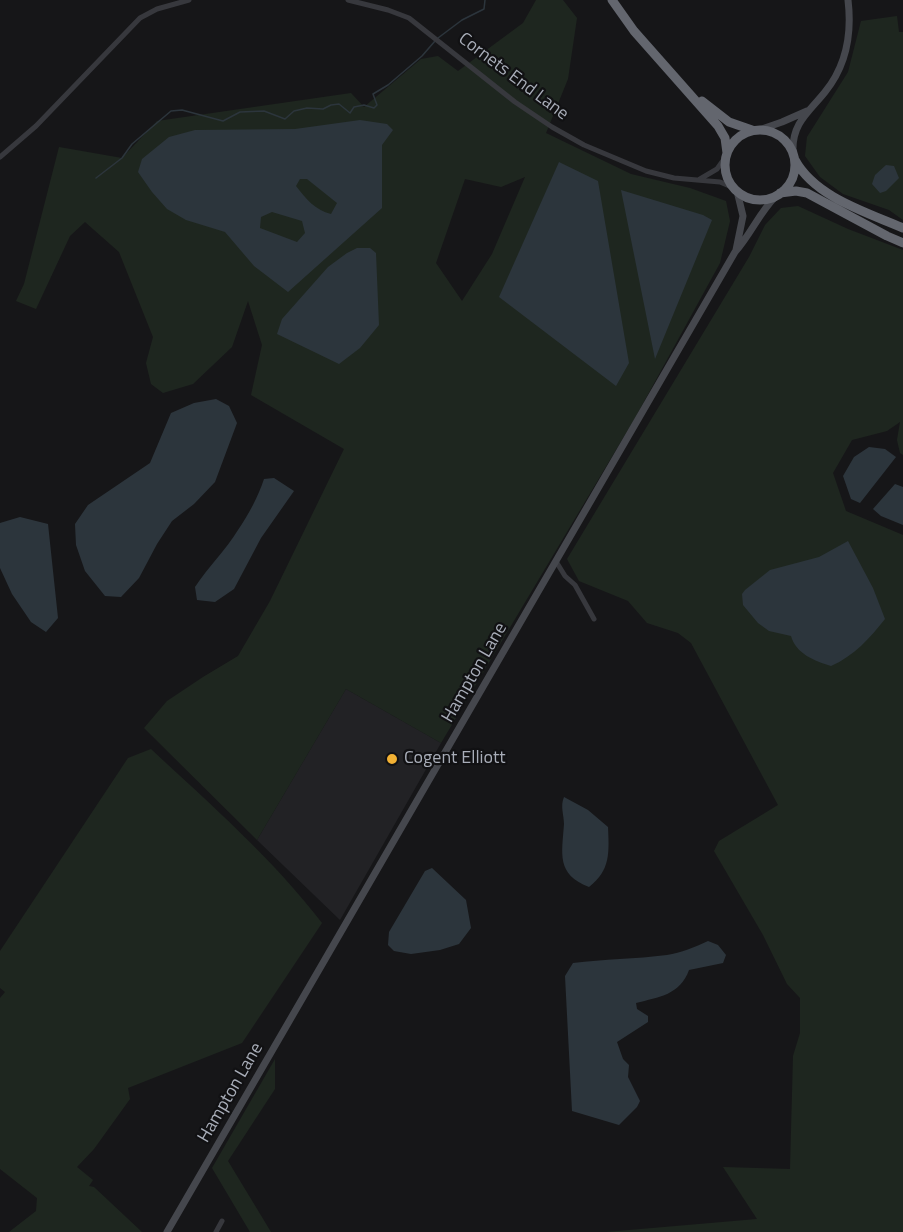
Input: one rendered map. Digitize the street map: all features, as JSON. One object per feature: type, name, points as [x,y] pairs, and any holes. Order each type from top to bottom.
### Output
[{"type":"highway","points":[[612,0],[634,31],[718,126],[725,138],[727,154],[725,169],[736,190],[747,197],[759,200],[796,192],[807,194],[903,243]]},
{"type":"highway","points":[[680,83],[729,122],[740,127],[779,135],[808,179],[822,190],[903,228]]},
{"type":"highway","points":[[727,154],[738,138],[757,130]]},
{"type":"highway","points":[[778,195],[791,182],[795,172],[794,156]]},
{"type":"main road","points":[[794,156],[795,132],[807,111],[830,84],[844,58],[849,32],[848,0]]},
{"type":"main road","points":[[757,130],[807,111]]},
{"type":"main road","name":"Hampton Lane","points":[[735,252],[743,216],[736,190]]},
{"type":"main road","name":"Hampton Lane","points":[[167,1232],[557,563],[735,252],[743,243],[762,210],[778,195]]},
{"type":"street","points":[[0,157],[36,126],[140,18],[157,9],[189,0]]},
{"type":"street","name":"Cornets End Lane","points":[[348,0],[397,13],[415,21],[515,102],[584,145],[646,171],[674,178],[720,182],[736,190]]},
{"type":"street","points":[[698,179],[713,172],[727,154]]},
{"type":"street","points":[[557,563],[565,576],[575,585],[594,619]]},
{"type":"street","points":[[214,1231],[222,1221]]},
{"type":"shaded area","points":[[536,0],[563,0],[577,18],[568,79],[546,133],[631,174],[690,188],[726,201],[730,221],[720,263],[635,418],[441,743],[346,689],[257,840],[144,728],[167,701],[238,656],[270,601],[344,449],[251,395],[262,345],[248,301],[232,347],[193,384],[163,393],[151,384],[146,363],[153,337],[119,252],[85,222],[70,236],[36,309],[16,301],[24,284],[59,147],[122,158],[157,121],[351,93],[364,107],[421,59],[438,56],[458,71],[523,23]],"holes":[[[525,177],[492,254],[462,301],[436,263],[465,179],[501,187]]]},
{"type":"shaded area","points":[[897,16],[899,32],[903,32],[903,220],[889,210],[843,194],[820,177],[805,156],[807,137],[848,72],[861,21]]},
{"type":"shaded area","points":[[360,120],[387,124],[393,130],[382,145],[382,208],[288,292],[254,266],[225,232],[186,220],[167,209],[138,172],[142,159],[169,137],[195,130],[295,129]],"holes":[[[300,179],[307,179],[337,203],[331,214],[316,207],[303,195],[296,186]],[[272,212],[302,221],[305,233],[297,242],[260,228],[261,217]]]},
{"type":"shaded area","points":[[559,162],[598,181],[629,363],[616,386],[499,297]]},
{"type":"shaded area","points":[[886,165],[894,166],[899,178],[886,191],[880,193],[872,184],[875,175]]},
{"type":"shaded area","points":[[621,190],[703,215],[712,220],[655,359]]},
{"type":"shaded area","points":[[798,206],[848,229],[903,250],[903,455],[900,453],[897,440],[900,422],[887,431],[852,440],[833,473],[846,511],[903,535],[903,1232],[606,1232],[757,1219],[723,1167],[790,1169],[793,1056],[800,1033],[800,998],[787,984],[763,935],[714,851],[719,841],[778,805],[691,643],[678,633],[647,623],[628,601],[579,581],[567,559],[749,257],[765,225],[781,208]]},
{"type":"shaded area","points":[[357,248],[370,248],[376,253],[379,325],[360,348],[339,364],[277,334],[282,319],[328,267]]},
{"type":"shaded area","points":[[216,399],[229,406],[237,423],[215,482],[194,504],[172,521],[139,578],[121,597],[105,596],[85,571],[76,545],[75,524],[88,505],[150,463],[171,413],[194,403]]},
{"type":"shaded area","points":[[869,447],[885,449],[896,457],[860,503],[851,499],[843,476],[854,457]]},
{"type":"shaded area","points":[[274,478],[294,491],[261,538],[234,589],[215,602],[197,600],[195,587],[242,524],[264,479]]},
{"type":"shaded area","points":[[895,484],[903,487],[903,525],[881,516],[873,509]]},
{"type":"shaded area","points":[[20,517],[48,524],[58,618],[46,632],[31,622],[12,594],[0,568],[0,523]]},
{"type":"shaded area","points":[[848,541],[873,588],[885,619],[861,646],[831,666],[802,652],[797,648],[791,636],[769,631],[758,623],[743,605],[742,594],[770,570],[819,557]]},
{"type":"shaded area","points":[[346,689],[441,743],[340,920],[257,840]]},
{"type":"shaded area","points":[[151,749],[262,854],[322,923],[242,1043],[128,1088],[130,1099],[94,1149],[77,1167],[93,1180],[89,1186],[94,1187],[142,1232],[9,1232],[36,1211],[37,1198],[0,1169],[0,998],[5,992],[0,988],[0,951],[128,758]]},
{"type":"shaded area","points":[[564,797],[588,810],[608,827],[608,852],[605,867],[589,887],[571,876],[563,862],[562,807]]},
{"type":"shaded area","points":[[432,868],[466,900],[471,928],[459,944],[440,950],[411,954],[394,951],[388,945],[389,932],[425,871]]},
{"type":"shaded area","points":[[708,941],[718,945],[726,955],[723,963],[689,970],[680,985],[668,994],[636,1003],[637,1009],[648,1016],[648,1022],[617,1042],[623,1059],[629,1065],[628,1077],[640,1101],[637,1107],[619,1125],[572,1111],[565,976],[573,963],[667,955]]},
{"type":"shaded area","points":[[275,1059],[275,1089],[228,1161],[271,1232],[250,1232],[212,1168]]},
{"type":"waterway","points":[[438,38],[462,20],[484,9],[485,0]]},
{"type":"waterway","points":[[96,178],[122,158],[132,144],[171,111],[182,110],[223,121],[240,112],[264,111],[285,119],[294,111],[307,108],[323,109],[339,104],[350,113],[354,107],[364,105],[374,108],[377,105],[373,94],[388,85],[422,56],[435,41]]},
{"type":"place","name":"Cogent Elliott","points":[[392,759]]}]
